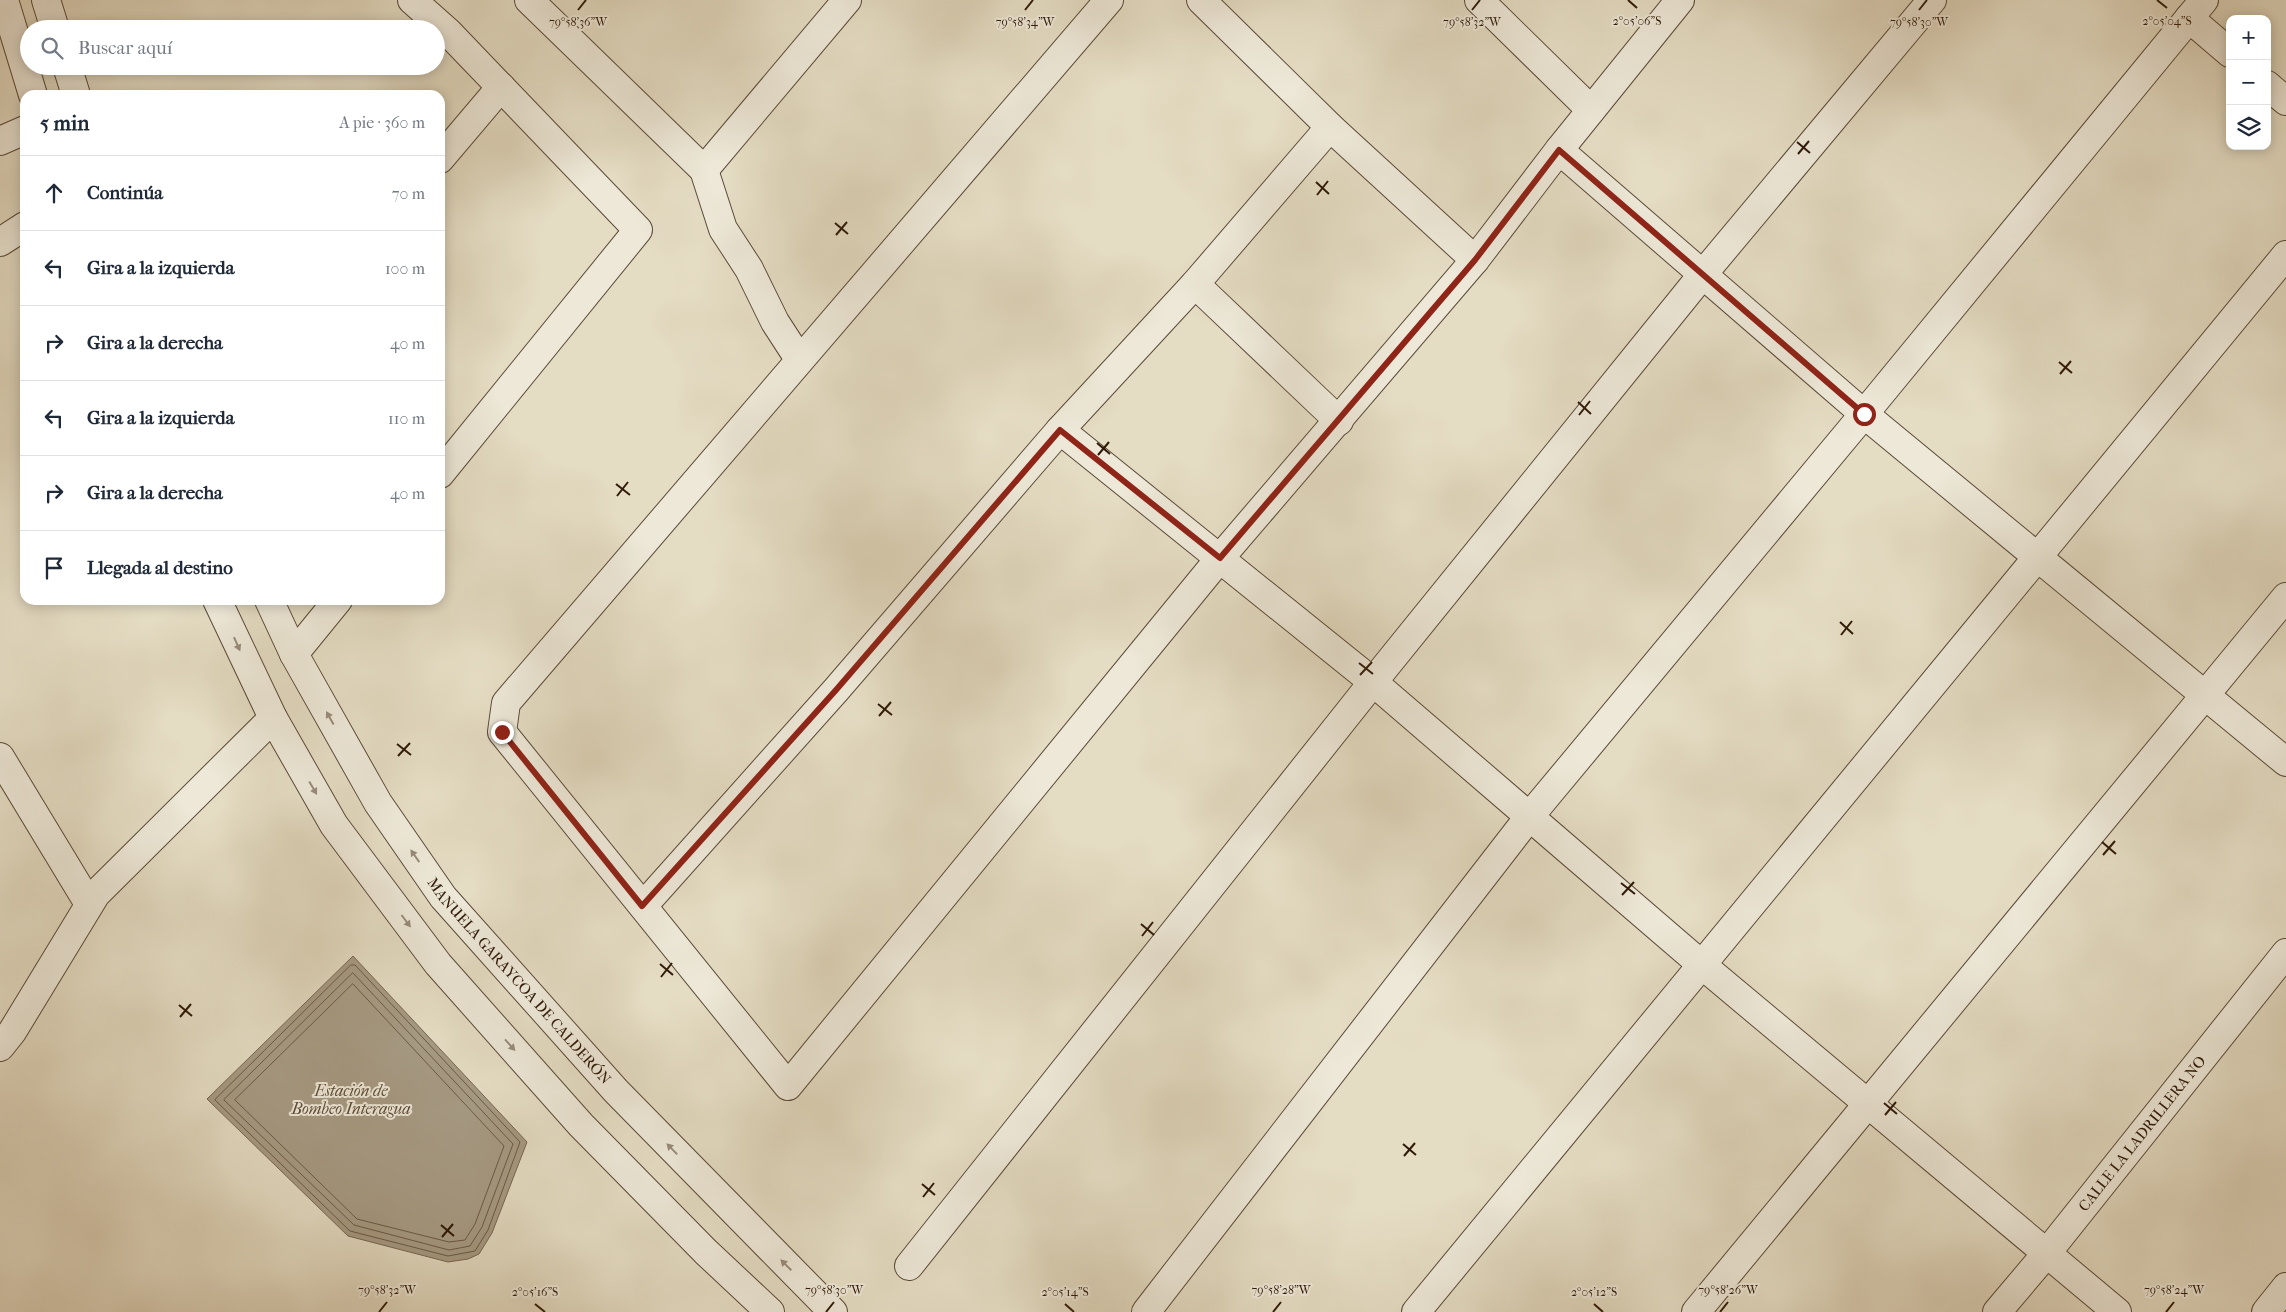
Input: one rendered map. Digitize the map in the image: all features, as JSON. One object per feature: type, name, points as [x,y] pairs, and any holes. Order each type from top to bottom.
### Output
[{"type":"street","points":[[4,0],[20,51]]},
{"type":"street","points":[[46,0],[52,20]]},
{"type":"street","points":[[412,0],[434,20]]},
{"type":"street","points":[[529,0],[704,170],[723,229],[749,269],[776,322],[799,358]]},
{"type":"street","points":[[1109,0],[799,358],[506,703],[502,732],[788,1086],[1220,558],[1475,260],[1559,150],[1680,0]]},
{"type":"street","points":[[1201,0],[1330,127],[1475,260]]},
{"type":"street","points":[[1479,0],[1591,110]]},
{"type":"street","points":[[909,1266],[1373,682],[1703,274],[1932,0]]},
{"type":"street","points":[[704,170],[841,2]]},
{"type":"street","points":[[1146,1312],[1529,817],[1864,414],[2196,9],[2226,48]]},
{"type":"street","points":[[445,29],[638,230],[445,468]]},
{"type":"street","points":[[28,75],[32,90]]},
{"type":"street","points":[[70,75],[74,90]]},
{"type":"street","points":[[445,154],[501,87]]},
{"type":"street","points":[[2271,88],[2286,101]]},
{"type":"street","points":[[642,906],[842,682],[1060,430],[1195,284],[1330,127]]},
{"type":"street","points":[[0,141],[20,132]]},
{"type":"street","points":[[1559,150],[1864,414],[2206,694],[2286,762]]},
{"type":"street","points":[[0,242],[20,229]]},
{"type":"street","points":[[1416,1312],[2286,255]]},
{"type":"street","points":[[1195,284],[1339,421]]},
{"type":"street","points":[[1060,430],[1373,682],[1702,965],[2117,1312]]},
{"type":"street","points":[[1696,1312],[2286,597]]},
{"type":"street","points":[[219,605],[273,718],[334,825],[438,964],[581,1125],[706,1252],[770,1312]]},
{"type":"street","name":"MANUELA GARAYCOA DE CALDERÓN","points":[[271,605],[294,654],[378,803],[443,897],[616,1091],[833,1312]]},
{"type":"street","points":[[294,654],[334,605]]},
{"type":"street","points":[[0,1047],[12,1032],[96,894],[273,718]]},
{"type":"street","points":[[0,757],[89,904]]},
{"type":"street","name":"CALLE LA LADRILLERA NO","points":[[1997,1312],[2046,1254],[2286,953]]},
{"type":"street","points":[[2266,1312],[2286,1287]]},
{"type":"water","name":"Estación de Bombeo Interagua","points":[[353,956],[527,1142],[492,1233],[479,1254],[468,1259],[448,1262],[348,1236],[207,1099]]},
{"type":"route","points":[[502,732],[642,906],[836,690],[1060,430],[1220,558],[1475,260],[1559,150],[1864,414]]}]
